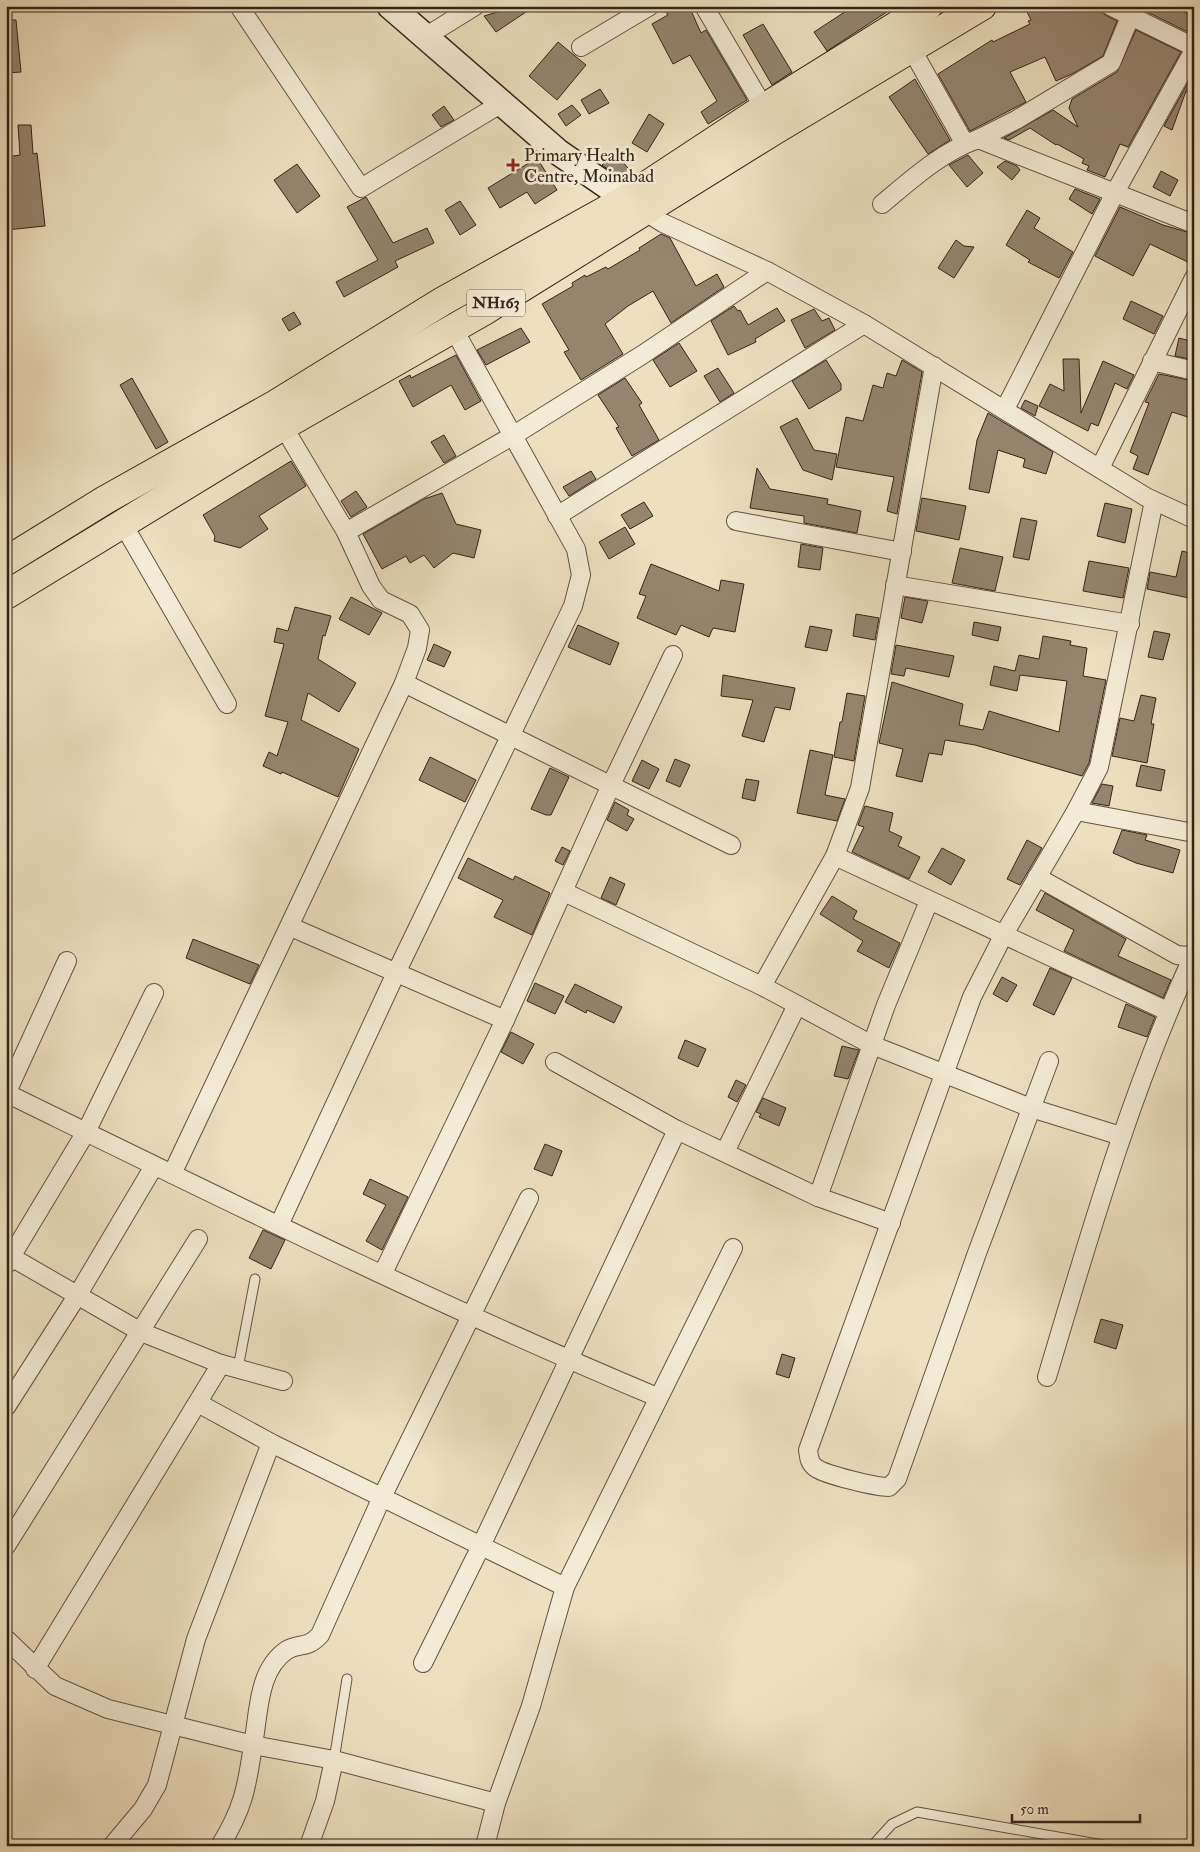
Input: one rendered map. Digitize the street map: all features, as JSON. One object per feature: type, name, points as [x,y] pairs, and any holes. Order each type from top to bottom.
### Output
[{"type":"highway","name":"NH163","points":[[6,595],[283,426],[453,328],[635,205],[764,108],[928,6]]},
{"type":"highway","name":"NH163","points":[[6,561],[105,500],[276,404],[443,301],[635,205],[912,48],[982,6]]},
{"type":"street","points":[[245,6],[241,9],[361,188],[502,103]]},
{"type":"street","points":[[390,6],[558,152],[663,223],[767,271],[864,324],[1154,501],[1194,519]]},
{"type":"street","points":[[425,37],[475,6]]},
{"type":"street","points":[[580,47],[650,6]]},
{"type":"street","points":[[704,6],[764,108]]},
{"type":"street","points":[[1005,409],[1116,192],[1194,48],[1110,6]]},
{"type":"street","points":[[882,204],[919,174],[971,142],[1016,120],[1111,63],[1130,17]]},
{"type":"street","points":[[912,48],[971,142],[1116,192],[1194,224]]},
{"type":"street","points":[[346,532],[514,435],[642,355],[767,271]]},
{"type":"street","points":[[1100,468],[1194,278]]},
{"type":"street","points":[[557,516],[864,324]]},
{"type":"street","points":[[279,1225],[396,973],[573,606],[581,574],[576,549],[453,328]]},
{"type":"street","points":[[1152,360],[1194,371]]},
{"type":"street","points":[[762,986],[835,856],[860,788],[894,585],[902,552],[934,366]]},
{"type":"street","points":[[172,1174],[291,927],[404,683],[417,648],[420,630],[410,614],[393,608],[381,600],[371,586],[346,532],[283,426]]},
{"type":"street","points":[[1049,1061],[977,1253],[897,1479],[889,1487],[878,1487],[816,1468],[809,1459],[808,1450],[972,996],[1003,936],[1076,811],[1098,767],[1130,624],[1154,501]]},
{"type":"street","points":[[736,521],[902,552]]},
{"type":"street","points":[[122,524],[228,704]]},
{"type":"street","points":[[894,585],[1130,624]]},
{"type":"street","points":[[383,1273],[505,1020],[611,785],[673,655]]},
{"type":"street","points":[[404,683],[731,845]]},
{"type":"street","points":[[1076,811],[1194,833]]},
{"type":"street","points":[[835,856],[1167,1012]]},
{"type":"street","points":[[1037,877],[1177,955],[1187,956],[1194,953]]},
{"type":"street","points":[[564,892],[762,986],[872,1045],[1031,1108],[1121,1136]]},
{"type":"street","points":[[818,1197],[872,1045],[929,901]]},
{"type":"street","points":[[291,927],[505,1020]]},
{"type":"street","points":[[1047,1377],[1121,1136],[1167,1012],[1194,953]]},
{"type":"street","points":[[67,961],[6,1093],[154,1166],[568,1360],[658,1397]]},
{"type":"street","points":[[154,993],[86,1132],[8,1258],[141,1332],[230,1366],[283,1381]]},
{"type":"street","points":[[725,1152],[797,1005]]},
{"type":"street","points":[[555,1062],[677,1130],[818,1197],[891,1222]]},
{"type":"street","points":[[423,1662],[481,1546],[677,1130]]},
{"type":"street","points":[[6,1407],[77,1296],[154,1166]]},
{"type":"street","points":[[220,1846],[236,1820],[247,1787],[265,1677],[273,1661],[288,1649],[311,1644],[320,1634],[382,1497],[529,1198]]},
{"type":"street","points":[[6,1546],[198,1239]]},
{"type":"street","points":[[485,1846],[496,1803],[530,1706],[565,1587],[733,1248]]},
{"type":"street","points":[[35,1669],[198,1403],[230,1366]]},
{"type":"street","points":[[198,1403],[271,1443],[565,1587]]},
{"type":"street","points":[[112,1846],[143,1809],[157,1785],[196,1639],[271,1443]]},
{"type":"street","points":[[6,1639],[35,1669],[55,1686],[108,1709],[253,1745],[334,1760],[496,1803]]},
{"type":"street","points":[[309,1846],[325,1801],[334,1760]]},
{"type":"lane","points":[[230,1366],[255,1279]]},
{"type":"lane","points":[[334,1760],[347,1679]]},
{"type":"lane","points":[[872,1846],[892,1824],[917,1812],[1109,1846]]},
{"type":"building","points":[[509,6],[535,6],[496,32],[484,16],[508,9]]},
{"type":"building","points":[[675,6],[689,6],[701,33],[706,30],[747,100],[708,124],[701,112],[717,101],[690,55],[673,64],[652,24],[668,15],[666,12]]},
{"type":"building","points":[[854,6],[896,6],[827,51],[814,32]]},
{"type":"building","points":[[1024,6],[1099,6],[1105,15],[1117,21],[1103,56],[1072,74],[1056,81],[1045,57],[1010,72],[1026,102],[970,131],[938,74],[992,40],[993,42],[1030,24],[1028,21],[1031,20]]},
{"type":"building","points":[[1135,6],[1172,6],[1194,17],[1194,35]]},
{"type":"building","points":[[6,20],[16,20],[21,72],[6,73]]},
{"type":"building","points":[[763,24],[792,72],[772,85],[743,35]]},
{"type":"building","points":[[1136,30],[1181,52],[1128,147],[1120,144],[1105,177],[1087,170],[1089,166],[1082,163],[1084,159],[1056,145],[1030,128],[1009,140],[1004,138],[1053,110],[1078,127],[1069,108],[1072,99],[1117,72]]},
{"type":"building","points":[[558,42],[586,65],[557,100],[529,76]]},
{"type":"building","points":[[1194,72],[1194,78],[1188,92],[1186,91],[1172,130],[1164,126]]},
{"type":"building","points":[[915,79],[950,140],[928,154],[889,97]]},
{"type":"building","points":[[600,89],[609,103],[589,114],[581,100]]},
{"type":"building","points":[[572,105],[581,115],[566,126],[558,114]]},
{"type":"building","points":[[444,106],[454,120],[441,127],[432,115]]},
{"type":"building","points":[[649,114],[664,124],[647,152],[632,143]]},
{"type":"building","points":[[18,125],[31,125],[33,154],[37,153],[45,226],[6,230],[6,157],[20,155]]},
{"type":"building","points":[[615,153],[634,175],[625,181],[602,165]]},
{"type":"building","points":[[968,155],[983,173],[967,187],[949,165]]},
{"type":"building","points":[[537,158],[557,190],[535,204],[527,192],[500,208],[488,188]]},
{"type":"building","points":[[1005,161],[1017,166],[1020,170],[1012,180],[997,167]]},
{"type":"building","points":[[297,164],[320,196],[297,213],[274,180]]},
{"type":"building","points":[[1161,171],[1178,180],[1170,196],[1153,187]]},
{"type":"building","points":[[1075,189],[1100,199],[1092,214],[1069,199]]},
{"type":"building","points":[[366,197],[393,243],[427,228],[434,243],[395,261],[398,267],[344,297],[336,282],[378,260],[347,207]]},
{"type":"building","points":[[460,201],[476,225],[460,235],[445,210]]},
{"type":"building","points":[[1120,207],[1163,225],[1194,234],[1194,255],[1190,263],[1150,244],[1133,276],[1095,256]]},
{"type":"building","points":[[1027,210],[1040,218],[1034,228],[1073,252],[1059,278],[1028,262],[1030,260],[1006,245]]},
{"type":"building","points":[[661,234],[670,238],[696,286],[717,274],[724,287],[671,323],[653,291],[628,306],[605,324],[623,354],[581,380],[564,352],[569,350],[542,304],[573,286],[572,283],[585,275],[586,277],[606,267],[608,269],[640,250],[639,248]]},
{"type":"building","points":[[956,240],[964,246],[974,247],[954,278],[938,268]]},
{"type":"building","points":[[1131,301],[1163,316],[1154,334],[1123,319]]},
{"type":"building","points":[[734,306],[738,311],[740,310],[748,325],[777,308],[785,321],[755,339],[756,342],[728,355],[711,321]]},
{"type":"building","points":[[814,309],[822,321],[829,318],[835,330],[805,348],[791,320]]},
{"type":"building","points":[[294,312],[301,324],[289,331],[282,319]]},
{"type":"building","points":[[521,328],[530,342],[486,365],[477,350]]},
{"type":"building","points":[[1179,338],[1194,342],[1194,360],[1175,356]]},
{"type":"building","points":[[679,343],[697,371],[670,387],[653,360]]},
{"type":"building","points":[[456,355],[481,401],[465,410],[451,385],[413,407],[399,381],[410,375],[411,378]]},
{"type":"building","points":[[1063,359],[1079,359],[1081,413],[1103,361],[1134,375],[1127,389],[1115,383],[1098,426],[1091,423],[1088,431],[1039,406],[1050,384],[1064,391]]},
{"type":"building","points":[[826,360],[841,384],[841,390],[809,409],[792,381]]},
{"type":"building","points":[[902,360],[922,372],[897,514],[887,511],[894,477],[836,467],[846,417],[863,421],[873,385],[883,388],[887,373],[896,376]]},
{"type":"building","points":[[718,368],[734,393],[720,402],[704,376]]},
{"type":"building","points":[[1159,374],[1194,381],[1194,419],[1172,412],[1148,475],[1133,469],[1138,456],[1130,452],[1149,403],[1145,402]]},
{"type":"building","points":[[132,378],[168,442],[156,449],[120,385]]},
{"type":"building","points":[[625,378],[642,403],[639,405],[659,440],[632,456],[616,428],[619,427],[598,395]]},
{"type":"building","points":[[1025,400],[1038,406],[1035,416],[1021,408]]},
{"type":"building","points":[[988,413],[1053,452],[1046,474],[1023,467],[1025,459],[998,450],[989,493],[969,489],[977,440]]},
{"type":"building","points":[[797,418],[814,450],[837,454],[832,480],[803,470],[780,427]]},
{"type":"building","points":[[444,435],[456,456],[444,463],[431,442]]},
{"type":"building","points":[[291,461],[306,486],[259,516],[268,529],[240,548],[214,541],[215,536],[203,515]]},
{"type":"building","points":[[757,468],[770,489],[828,499],[827,504],[861,511],[857,533],[804,523],[804,516],[750,508]]},
{"type":"building","points":[[591,471],[596,479],[569,496],[563,487]]},
{"type":"building","points":[[356,491],[367,507],[351,517],[341,501]]},
{"type":"building","points":[[442,493],[456,524],[481,530],[474,558],[453,553],[434,568],[424,555],[410,563],[406,556],[382,569],[363,534],[424,499]]},
{"type":"building","points":[[922,498],[966,506],[959,540],[916,531]]},
{"type":"building","points":[[644,502],[653,516],[630,529],[621,515]]},
{"type":"building","points":[[1105,503],[1132,509],[1125,543],[1097,536]]},
{"type":"building","points":[[1021,518],[1037,521],[1029,560],[1013,557]]},
{"type":"building","points":[[625,527],[635,544],[609,559],[599,542]]},
{"type":"building","points":[[801,544],[823,548],[820,570],[798,567]]},
{"type":"building","points":[[960,548],[1003,557],[995,591],[952,583]]},
{"type":"building","points":[[1182,551],[1194,554],[1194,575],[1189,598],[1147,589],[1150,572],[1176,577]]},
{"type":"building","points":[[1089,561],[1129,568],[1123,598],[1083,591]]},
{"type":"building","points":[[651,564],[719,591],[721,580],[744,584],[735,632],[713,628],[709,637],[681,625],[676,635],[637,618],[646,596],[639,594]]},
{"type":"building","points":[[351,597],[382,613],[369,635],[339,619]]},
{"type":"building","points":[[905,597],[928,601],[922,623],[901,618]]},
{"type":"building","points":[[295,607],[331,616],[325,636],[323,635],[318,659],[356,683],[339,712],[308,693],[301,720],[359,749],[338,797],[282,772],[281,774],[263,766],[269,752],[277,756],[288,722],[265,716],[284,644],[274,642],[277,628],[288,631]]},
{"type":"building","points":[[856,614],[879,618],[875,640],[853,636]]},
{"type":"building","points":[[974,622],[1001,627],[998,641],[972,635]]},
{"type":"building","points":[[578,625],[619,643],[610,665],[568,647]]},
{"type":"building","points":[[810,626],[832,630],[827,651],[805,647]]},
{"type":"building","points":[[1154,631],[1170,634],[1163,660],[1148,657]]},
{"type":"building","points":[[1043,636],[1071,641],[1070,645],[1087,648],[1083,676],[1106,680],[1089,763],[1082,776],[975,745],[945,740],[942,755],[929,753],[922,782],[896,776],[903,749],[879,743],[892,682],[963,704],[959,725],[983,730],[989,711],[1059,732],[1067,681],[1020,675],[1017,691],[990,685],[994,666],[1015,671],[1019,655],[1039,659]]},
{"type":"building","points":[[434,644],[451,652],[444,667],[427,660]]},
{"type":"building","points":[[896,645],[954,656],[949,677],[906,668],[904,676],[891,674]]},
{"type":"building","points":[[723,675],[795,688],[790,710],[775,707],[764,742],[742,736],[753,700],[721,696]]},
{"type":"building","points":[[847,693],[865,696],[854,761],[834,757]]},
{"type":"building","points":[[1141,695],[1156,698],[1151,724],[1154,724],[1147,763],[1112,756],[1120,718],[1134,721]]},
{"type":"building","points":[[810,750],[833,755],[825,795],[845,799],[837,821],[797,813]]},
{"type":"building","points":[[430,757],[476,780],[465,802],[419,780]]},
{"type":"building","points":[[675,759],[690,765],[680,787],[666,781]]},
{"type":"building","points":[[642,760],[659,769],[649,789],[632,781]]},
{"type":"building","points":[[1141,765],[1165,770],[1161,791],[1136,786]]},
{"type":"building","points":[[550,768],[569,777],[551,815],[546,815],[531,809]]},
{"type":"building","points":[[746,779],[759,781],[755,801],[742,798]]},
{"type":"building","points":[[1102,784],[1113,786],[1109,806],[1092,803]]},
{"type":"building","points":[[615,802],[629,810],[627,815],[634,819],[627,831],[607,820]]},
{"type":"building","points":[[865,806],[893,813],[889,831],[902,837],[898,846],[920,857],[909,879],[852,852],[864,827],[858,825]]},
{"type":"building","points":[[1122,830],[1147,835],[1145,840],[1180,850],[1173,873],[1136,863],[1113,853]]},
{"type":"building","points":[[1027,840],[1042,848],[1020,885],[1007,879]]},
{"type":"building","points":[[562,847],[570,851],[563,865],[555,861]]},
{"type":"building","points":[[942,848],[965,860],[951,885],[928,872]]},
{"type":"building","points":[[468,858],[513,880],[515,876],[550,893],[532,935],[494,917],[503,900],[458,878]]},
{"type":"building","points":[[610,877],[625,884],[616,905],[601,898]]},
{"type":"building","points":[[1045,893],[1126,939],[1118,956],[1171,980],[1163,998],[1064,951],[1074,930],[1036,910]]},
{"type":"building","points":[[832,896],[857,911],[853,919],[900,943],[889,968],[857,951],[863,941],[820,914]]},
{"type":"building","points":[[193,939],[259,965],[250,984],[186,958]]},
{"type":"building","points":[[1050,968],[1072,978],[1054,1015],[1033,1005]]},
{"type":"building","points":[[1002,977],[1017,985],[1007,1002],[993,994]]},
{"type":"building","points":[[535,983],[564,996],[555,1014],[527,1001]]},
{"type":"building","points":[[575,984],[622,1007],[614,1023],[587,1010],[586,1013],[565,1002]]},
{"type":"building","points":[[1126,1004],[1155,1017],[1147,1037],[1118,1027]]},
{"type":"building","points":[[511,1032],[534,1044],[523,1064],[501,1052]]},
{"type":"building","points":[[685,1040],[706,1049],[698,1067],[678,1058]]},
{"type":"building","points":[[842,1046],[859,1050],[848,1079],[834,1076]]},
{"type":"building","points":[[736,1080],[746,1085],[737,1102],[728,1097]]},
{"type":"building","points":[[763,1098],[786,1108],[779,1126],[759,1117],[761,1114],[756,1112]]},
{"type":"building","points":[[545,1144],[562,1151],[552,1176],[534,1169]]},
{"type":"building","points":[[370,1179],[408,1197],[382,1250],[366,1241],[386,1205],[363,1194]]},
{"type":"building","points":[[263,1230],[285,1240],[271,1269],[249,1258]]},
{"type":"building","points":[[1101,1319],[1123,1325],[1116,1349],[1094,1342]]},
{"type":"building","points":[[782,1354],[795,1358],[789,1378],[776,1374]]},
{"type":"place","name":"Primary Health Centre, Moinabad","points":[[513,165]]}]
